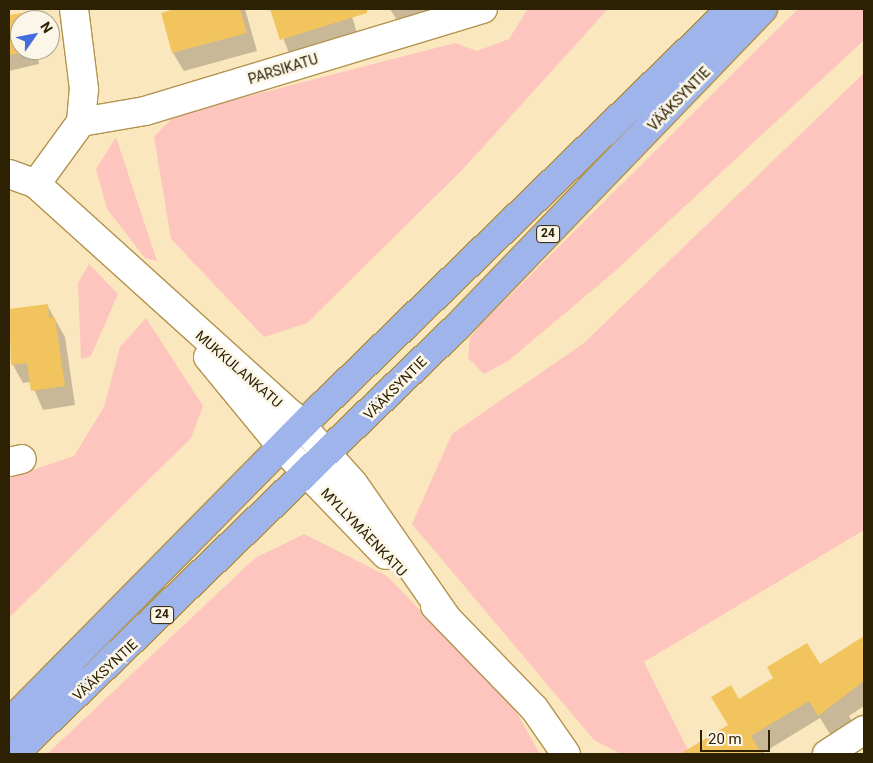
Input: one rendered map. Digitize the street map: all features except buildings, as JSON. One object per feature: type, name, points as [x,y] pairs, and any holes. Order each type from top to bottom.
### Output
[{"type":"highway","name":"VÄÄKSYNTIE","points":[[9,723],[301,426],[731,9]]},
{"type":"highway","name":"VÄÄKSYNTIE","points":[[14,754],[328,454],[593,189],[763,9]]},
{"type":"street","points":[[36,184],[81,122],[84,89],[74,9]]},
{"type":"street","name":"PARSIKATU","points":[[81,122],[145,111],[483,9]]},
{"type":"street","name":"MUKKULANKATU","points":[[9,174],[36,184],[146,288],[301,426],[328,454]]},
{"type":"street","name":"MUKKULANKATU","points":[[146,288],[281,446]]},
{"type":"street","name":"MYLLYMÄENKATU","points":[[281,446],[534,708],[566,754]]},
{"type":"street","name":"MYLLYMÄENKATU","points":[[328,454],[447,618]]},
{"type":"street","points":[[827,754],[864,730]]},
{"type":"shaded area","points":[[608,9],[463,169],[307,323],[264,337],[171,239],[154,137],[175,115],[455,43],[477,51],[509,39],[527,10]]},
{"type":"shaded area","points":[[798,9],[864,9],[864,40],[613,273],[508,361],[484,374],[468,358],[470,338],[483,322]]},
{"type":"shaded area","points":[[864,73],[864,530],[644,662],[690,754],[621,754],[594,740],[412,524],[452,434],[584,343]]},
{"type":"shaded area","points":[[116,137],[157,261],[145,258],[107,209],[96,169]]},
{"type":"shaded area","points":[[89,264],[118,294],[91,356],[81,359],[78,283]]},
{"type":"shaded area","points":[[146,318],[203,406],[191,438],[9,618],[9,478],[74,456],[104,407],[120,347]]},
{"type":"shaded area","points":[[304,534],[387,576],[513,706],[540,754],[47,754],[255,558]]}]
